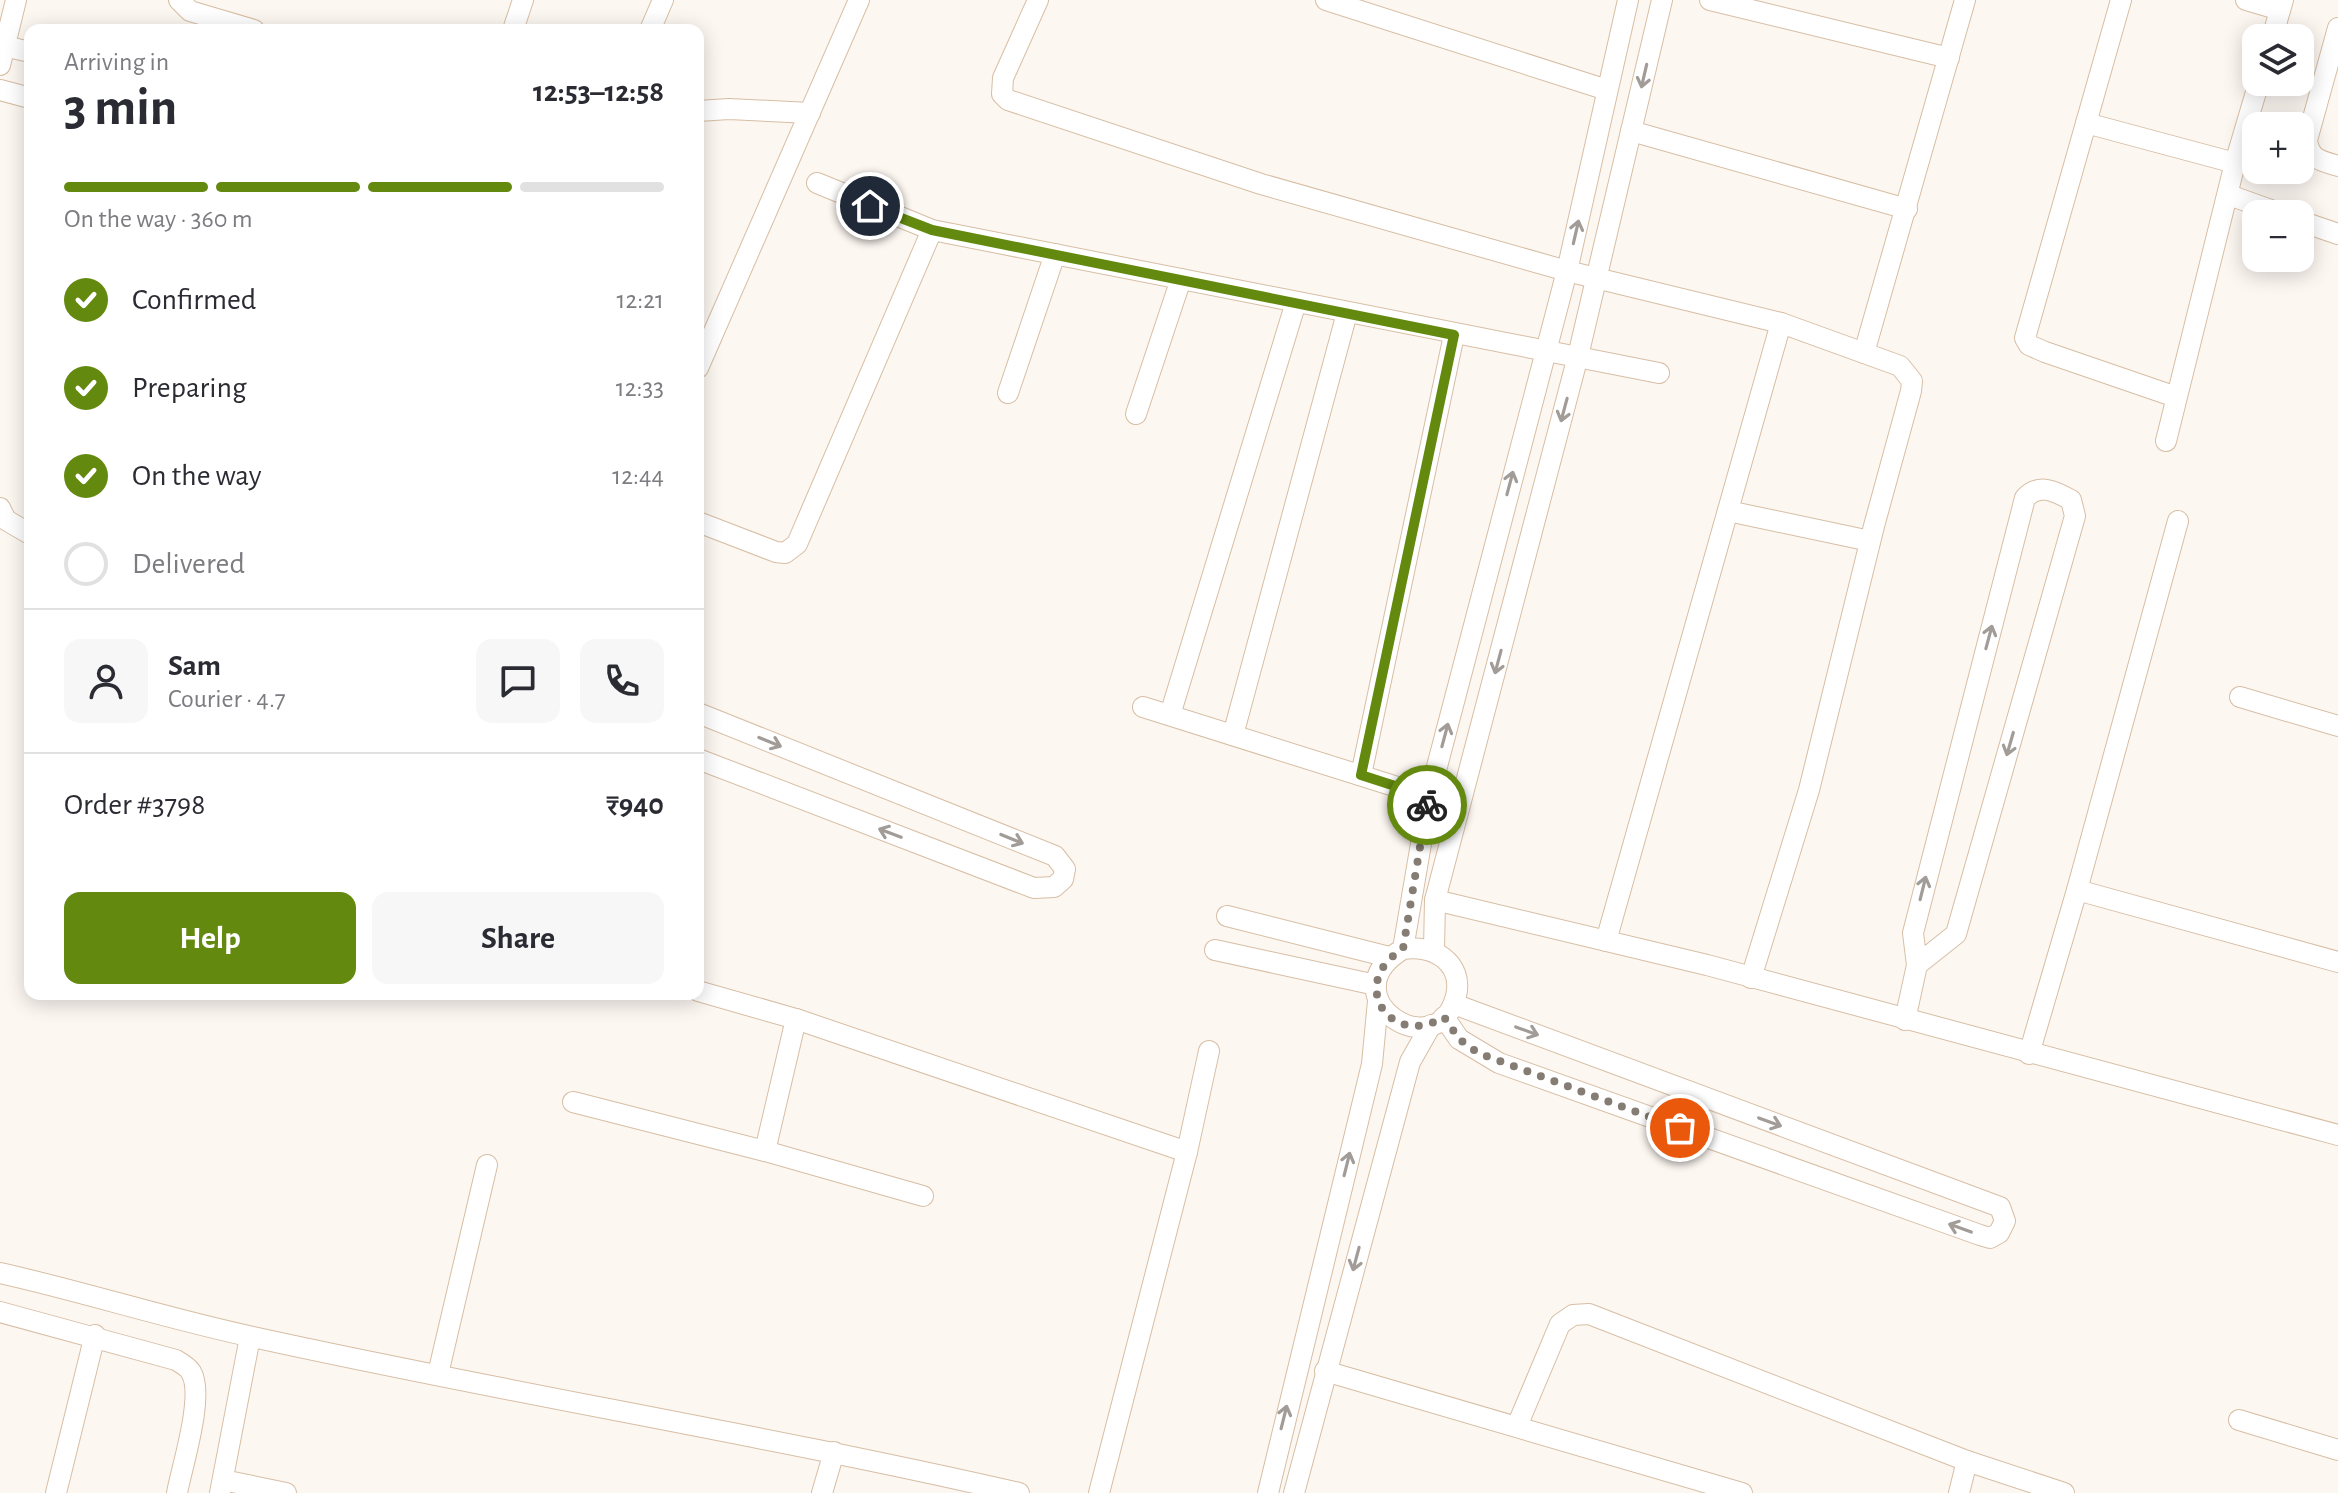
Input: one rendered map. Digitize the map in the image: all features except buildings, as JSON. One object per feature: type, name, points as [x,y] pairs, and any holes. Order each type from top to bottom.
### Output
[{"type":"street","points":[[16,0],[2,56],[24,53]]},
{"type":"street","points":[[179,0],[190,11],[234,24]]},
{"type":"street","points":[[515,24],[523,0]]},
{"type":"street","points":[[653,24],[663,0]]},
{"type":"street","points":[[704,354],[859,0]]},
{"type":"street","points":[[1038,0],[1003,78],[1002,94],[1008,100],[1261,184],[1567,271],[1781,323],[1900,366],[1912,381],[1809,790],[1751,978]]},
{"type":"street","points":[[1326,0],[1607,90]]},
{"type":"street","points":[[1396,953],[1429,797],[1567,271],[1628,0]]},
{"type":"street","points":[[1434,950],[1435,900],[1578,356],[1662,0]]},
{"type":"street","points":[[1710,0],[1949,58]]},
{"type":"street","points":[[1864,353],[1965,0]]},
{"type":"street","points":[[2121,0],[2027,322],[2026,343],[2176,397]]},
{"type":"street","points":[[2246,0],[2281,5]]},
{"type":"street","points":[[2338,28],[2307,140],[2308,151],[2315,158],[2338,166]]},
{"type":"street","points":[[0,90],[24,96]]},
{"type":"street","points":[[2166,441],[2235,163],[2255,96]]},
{"type":"street","points":[[704,111],[810,113]]},
{"type":"street","points":[[2086,123],[2235,163]]},
{"type":"street","points":[[1631,131],[1907,209]]},
{"type":"street","points":[[817,183],[932,230],[1544,353],[1578,356],[1659,373]]},
{"type":"street","points":[[2229,195],[2243,200]]},
{"type":"street","points":[[2314,226],[2338,234]]},
{"type":"street","points":[[704,524],[776,552],[785,553],[797,544],[932,230]]},
{"type":"street","points":[[1008,393],[1055,254]]},
{"type":"street","points":[[1136,414],[1181,279]]},
{"type":"street","points":[[1170,715],[1296,302]]},
{"type":"street","points":[[1233,735],[1347,313]]},
{"type":"street","points":[[1606,941],[1781,323]]},
{"type":"street","points":[[1361,775],[1454,335]]},
{"type":"street","points":[[1905,1020],[1917,965],[1913,933],[1919,906],[2025,498],[2038,490],[2055,491],[2071,500],[2075,516],[1956,934],[1917,965]]},
{"type":"street","points":[[0,508],[6,520],[24,530]]},
{"type":"street","points":[[1728,511],[1870,541]]},
{"type":"street","points":[[2029,1054],[2178,521]]},
{"type":"street","points":[[2240,697],[2338,726]]},
{"type":"street","points":[[1143,707],[1429,797]]},
{"type":"street","points":[[704,715],[1055,856],[1065,869],[1063,879],[1054,887],[1034,888],[704,761]]},
{"type":"street","points":[[2077,890],[2338,962]]},
{"type":"street","points":[[1435,900],[1751,978],[2338,1135]]},
{"type":"street","points":[[1227,916],[1396,953]]},
{"type":"street","points":[[1268,1493],[1372,1064],[1380,970],[1396,953],[1418,946],[1434,950],[1447,960],[1455,973],[1458,989],[1410,1062],[1294,1493]]},
{"type":"street","points":[[1215,950],[1377,993]]},
{"type":"street","points":[[704,993],[796,1019],[1187,1152]]},
{"type":"street","points":[[1377,993],[1386,1015],[1399,1024],[1415,1028],[1443,1016],[2000,1207],[2005,1221],[1999,1233],[1990,1238],[1980,1235],[1499,1063],[1459,1039],[1443,1016]]},
{"type":"street","points":[[765,1151],[796,1019]]},
{"type":"street","points":[[1099,1493],[1187,1152],[1209,1051]]},
{"type":"street","points":[[573,1102],[765,1151],[923,1196]]},
{"type":"street","points":[[438,1374],[487,1165]]},
{"type":"street","points":[[0,1273],[250,1337],[834,1452],[959,1486],[1019,1493]]},
{"type":"street","points":[[0,1312],[95,1335],[176,1360],[191,1371],[195,1387],[194,1408],[177,1493]]},
{"type":"street","points":[[1517,1426],[1560,1324],[1573,1315],[1589,1314],[1967,1461],[2064,1493]]},
{"type":"street","points":[[56,1493],[95,1335]]},
{"type":"street","points":[[250,1337],[222,1487],[286,1493]]},
{"type":"street","points":[[1325,1371],[1742,1493]]},
{"type":"street","points":[[2239,1420],[2338,1450]]},
{"type":"street","points":[[822,1493],[834,1452]]},
{"type":"street","points":[[1959,1493],[1967,1461]]},
{"type":"way so far","points":[[1427,805],[1403,949],[1389,957],[1380,970],[1376,985],[1378,1001],[1386,1015],[1399,1024],[1415,1028],[1431,1025],[1444,1017],[1459,1039],[1499,1063],[1680,1128]]},
{"type":"route","points":[[870,206],[932,230],[1454,335],[1361,775],[1429,797],[1427,805]]}]
